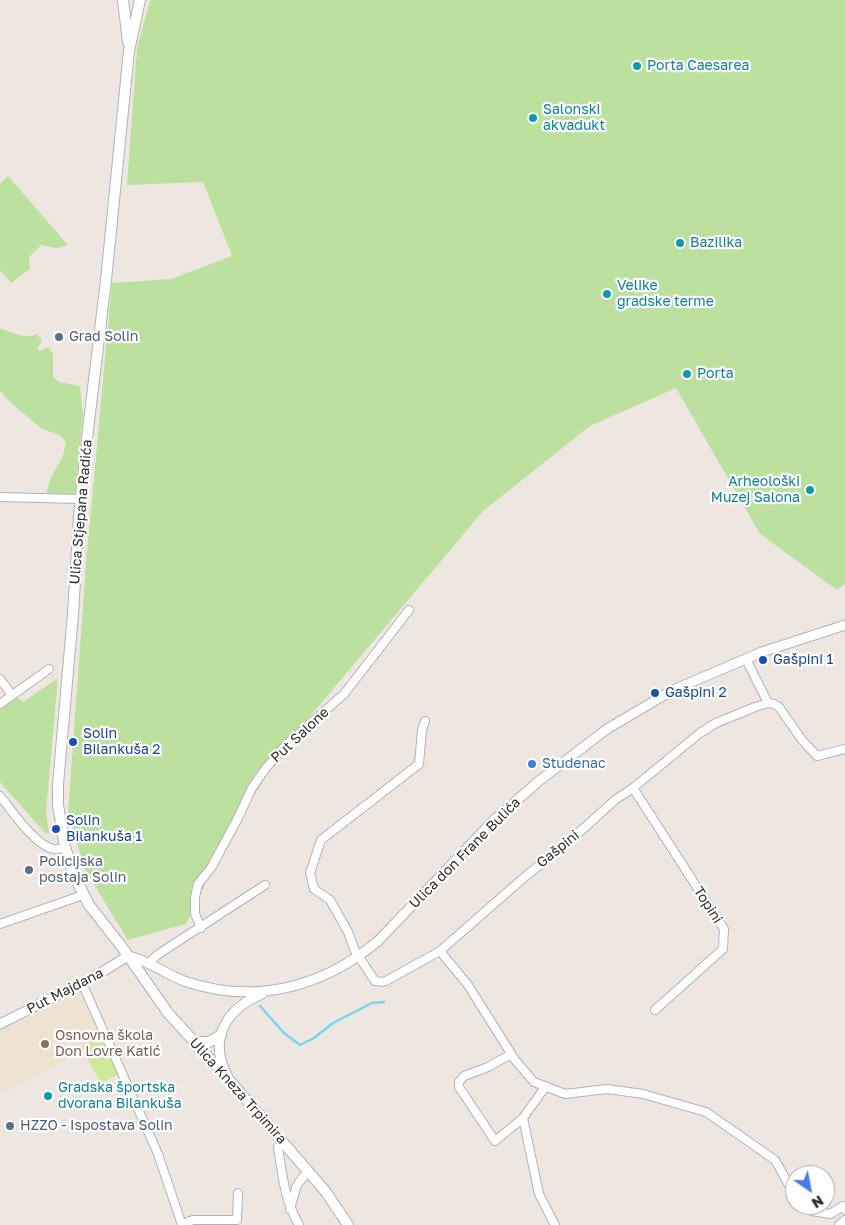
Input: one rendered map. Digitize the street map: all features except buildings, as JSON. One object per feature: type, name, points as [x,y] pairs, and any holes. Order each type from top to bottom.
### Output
[{"type":"main road","points":[[123,0],[129,51]]},
{"type":"main road","points":[[129,51],[140,0]]},
{"type":"main road","name":"Ulica Stjepana Radića","points":[[128,956],[83,895],[73,873],[65,847],[58,805],[58,784],[81,499],[106,280],[129,51]]},
{"type":"main road","name":"Ulica Kneza Trpimira","points":[[128,956],[168,1013],[326,1192],[348,1225]]},
{"type":"main road","points":[[195,1042],[209,1042],[221,1035]]},
{"type":"street","points":[[0,497],[81,499]]},
{"type":"street","name":"Put Salone","points":[[201,928],[195,914],[195,897],[198,884],[211,868],[252,788],[286,745],[344,694],[409,610]]},
{"type":"street","name":"Ulica don Frane Bulića","points":[[128,956],[136,957],[169,975],[195,984],[233,992],[266,992],[294,987],[329,974],[358,957],[405,913],[490,825],[539,781],[607,729],[673,690],[762,652],[845,625]]},
{"type":"street","points":[[746,659],[768,703],[779,707],[802,740],[818,756],[845,749]]},
{"type":"street","points":[[0,704],[49,669]]},
{"type":"street","points":[[0,679],[12,695]]},
{"type":"street","name":"Gašpini","points":[[358,957],[376,981],[384,982],[440,950],[527,875],[563,847],[615,800],[633,788],[682,747],[716,723],[768,703]]},
{"type":"street","points":[[358,957],[348,932],[330,900],[314,889],[310,873],[321,840],[419,764],[422,730],[425,721]]},
{"type":"street","name":"Topini","points":[[633,788],[724,930],[722,949],[655,1010]]},
{"type":"street","points":[[0,796],[27,829],[44,845],[56,849],[65,847]]},
{"type":"street","points":[[148,964],[154,957],[264,886]]},
{"type":"street","points":[[0,924],[83,895]]},
{"type":"street","points":[[440,950],[468,985],[515,1060],[534,1082],[565,1094],[607,1089],[643,1094],[706,1112],[775,1160],[785,1178]]},
{"type":"street","name":"Put Majdana","points":[[0,1024],[82,983],[128,956]]},
{"type":"street","points":[[82,983],[158,1154],[182,1225],[192,1220],[237,1220],[238,1193]]},
{"type":"street","name":"Ulica don Frane Bulića","points":[[229,1080],[219,1058],[221,1035],[225,1024],[233,1012],[266,992]]},
{"type":"street","points":[[511,1054],[488,1067],[464,1076],[459,1082],[458,1087],[495,1141],[523,1118],[546,1086]]},
{"type":"street","points":[[523,1118],[539,1194],[555,1225]]},
{"type":"street","points":[[278,1147],[286,1197],[299,1225]]},
{"type":"street","points":[[290,1209],[297,1185],[308,1171]]},
{"type":"street","points":[[839,1225],[845,1220]]},
{"type":"shaded area","name":"Osnovna škola Don Lovre Katić","points":[[80,993],[101,1036],[80,1052],[0,1095],[0,1030]]},
{"type":"green space","points":[[150,0],[845,0],[845,584],[837,590],[760,534],[676,388],[590,426],[483,511],[286,745],[229,835],[186,924],[128,940],[85,870],[68,813],[86,564],[112,283],[171,279],[232,256],[203,182],[127,185],[137,48]]},
{"type":"green space","points":[[8,176],[68,245],[56,248],[41,245],[29,257],[30,269],[11,283],[0,270],[0,184]]},
{"type":"green space","points":[[0,328],[23,336],[37,334],[42,341],[37,348],[39,351],[49,347],[53,354],[53,377],[59,382],[80,386],[83,415],[75,495],[46,495],[51,477],[63,456],[66,443],[60,435],[42,429],[0,391]]},
{"type":"green space","points":[[58,678],[46,811],[49,833],[46,834],[0,782],[0,710],[17,697],[23,702]]},
{"type":"green space","points":[[100,1037],[118,1074],[101,1084],[81,1047]]},
{"type":"waterway","points":[[260,1006],[284,1033],[300,1045],[314,1038],[333,1023],[372,1003],[384,1002]]},
{"type":"place","name":"Porta Caesarea","points":[[637,66]]},
{"type":"place","name":"Salonski akvadukt","points":[[533,118]]},
{"type":"place","name":"Bazilika","points":[[680,243]]},
{"type":"place","name":"Velike gradske terme","points":[[607,294]]},
{"type":"place","name":"Grad Solin","points":[[59,337]]},
{"type":"place","name":"Porta","points":[[687,374]]},
{"type":"place","name":"Arheološki Muzej Salona","points":[[810,490]]},
{"type":"place","name":"Gašpini 1","points":[[763,660]]},
{"type":"place","name":"Gašpini 2","points":[[655,693]]},
{"type":"place","name":"Solin Bilankuša 2","points":[[73,742]]},
{"type":"place","name":"Studenac","points":[[532,764]]},
{"type":"place","name":"Solin Bilankuša 1","points":[[56,829]]},
{"type":"place","name":"Policijska postaja Solin","points":[[29,870]]},
{"type":"place","name":"Osnovna škola Don Lovre Katić","points":[[45,1044]]},
{"type":"place","name":"Gradska športska dvorana Bilankuša","points":[[48,1096]]},
{"type":"place","name":"HZZO - Ispostava Solin","points":[[10,1126]]}]
